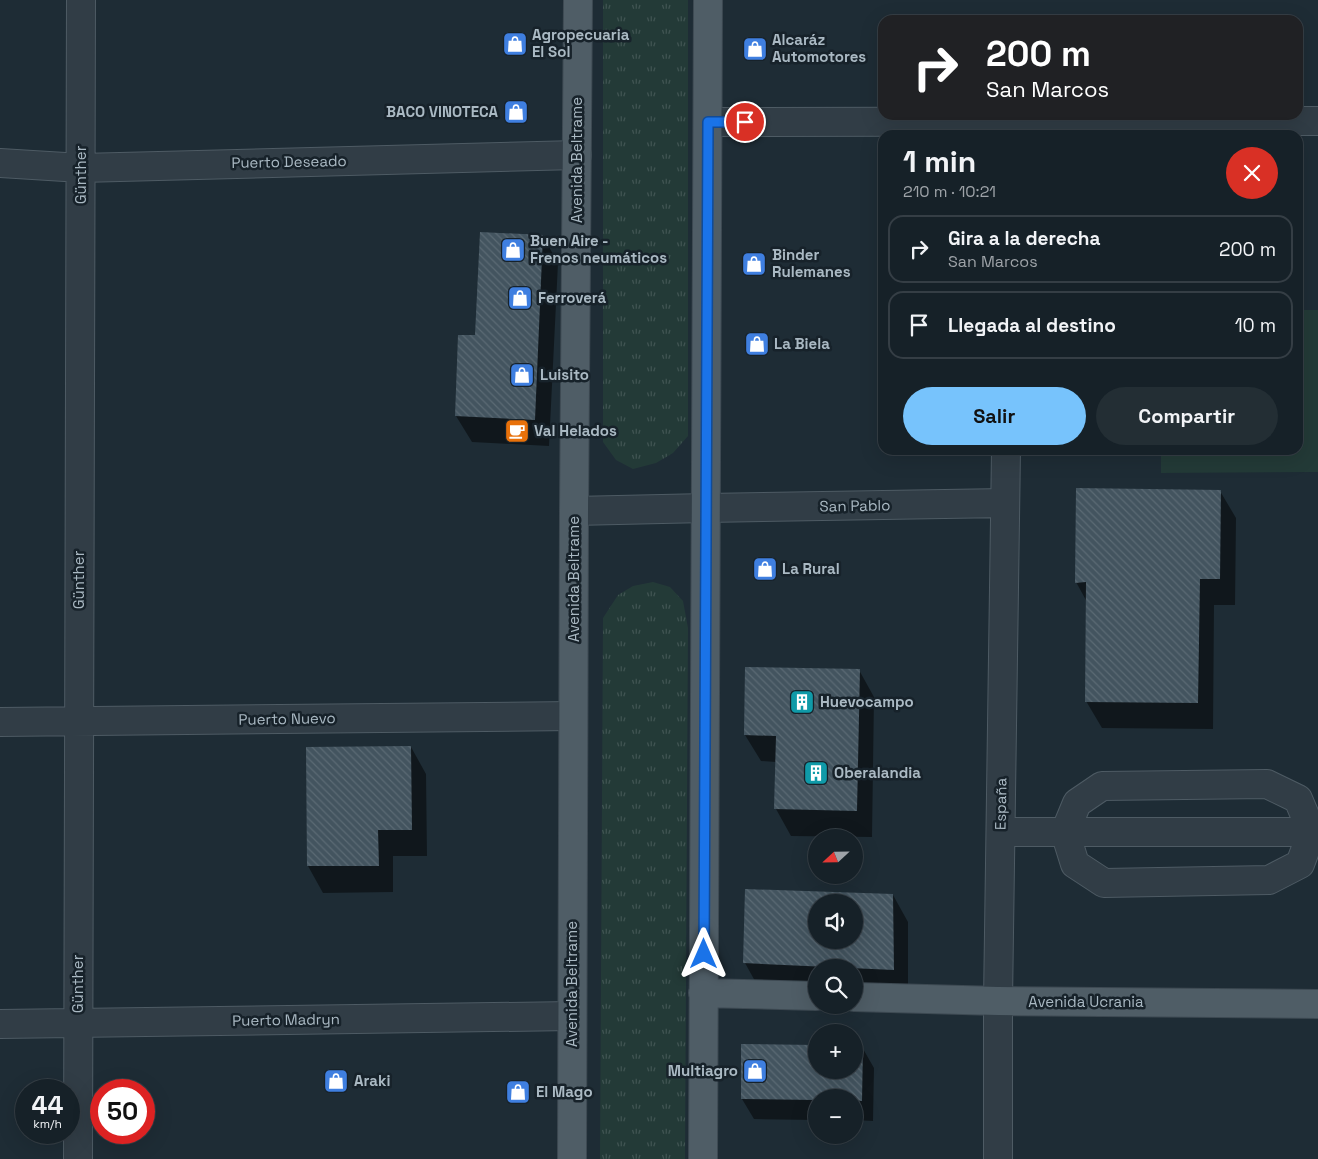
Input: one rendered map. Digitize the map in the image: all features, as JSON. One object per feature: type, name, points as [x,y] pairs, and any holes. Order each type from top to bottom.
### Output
[{"type":"main road","name":"Avenida Beltrame","points":[[572,1159],[578,0]]},
{"type":"main road","points":[[702,1159],[708,0]]},
{"type":"main road","points":[[703,992],[808,996]]},
{"type":"main road","name":"Avenida Ucrania","points":[[863,997],[998,1001],[1318,1004]]},
{"type":"street","name":"Günther","points":[[78,1159],[81,0]]},
{"type":"street","points":[[708,122],[1010,128],[1318,121]]},
{"type":"street","name":"Puerto Deseado","points":[[0,163],[81,168],[577,155]]},
{"type":"street","name":"España","points":[[998,1159],[998,1001],[1006,455]]},
{"type":"street","name":"San Pablo","points":[[574,512],[1005,503]]},
{"type":"street","name":"Puerto Nuevo","points":[[0,722],[573,716]]},
{"type":"street","points":[[1267,784],[1298,799],[1315,832],[1300,864],[1269,880],[1104,883],[1075,864],[1066,832],[1076,803],[1102,786],[1267,784]]},
{"type":"street","points":[[1001,832],[1315,832]]},
{"type":"street","name":"Puerto Madryn","points":[[0,1024],[572,1016]]},
{"type":"green space","points":[[603,0],[688,0],[688,436],[673,453],[656,463],[633,469],[616,460],[603,442]]},
{"type":"green space","points":[[1303,310],[1318,310],[1318,472],[1161,473],[1161,455],[1303,455]]},
{"type":"green space","points":[[653,582],[670,587],[683,601],[688,628],[685,1159],[600,1159],[603,618],[618,595],[633,586]]},
{"type":"building","points":[[480,232],[543,235],[535,420],[455,416],[458,335],[475,335]]},
{"type":"building","points":[[1076,488],[1221,490],[1220,579],[1200,579],[1198,703],[1085,702],[1086,582],[1075,583]]},
{"type":"building","points":[[745,667],[860,669],[857,811],[774,809],[776,736],[744,735]]},
{"type":"building","points":[[411,746],[412,830],[378,830],[379,866],[307,866],[306,747]]},
{"type":"building","points":[[745,889],[893,894],[894,970],[863,969],[863,959],[808,959],[808,966],[743,963]]},
{"type":"building","points":[[741,1044],[808,1045],[808,1079],[862,1079],[862,1089],[808,1089],[808,1100],[741,1099]]},
{"type":"place","name":"Agropecuaria El Sol","points":[[515,44]]},
{"type":"place","name":"Alcaráz Automotores","points":[[755,49]]},
{"type":"place","name":"BACO VINOTECA","points":[[516,112]]},
{"type":"place","name":"Buen Aire - Frenos neumáticos","points":[[513,250]]},
{"type":"place","name":"Binder Rulemanes","points":[[754,264]]},
{"type":"place","name":"Ferroverá","points":[[520,298]]},
{"type":"place","name":"La Biela","points":[[757,344]]},
{"type":"place","name":"Luisito","points":[[522,375]]},
{"type":"place","name":"Val Helados","points":[[517,431]]},
{"type":"place","name":"La Rural","points":[[765,569]]},
{"type":"place","name":"Huevocampo","points":[[802,702]]},
{"type":"place","name":"Oberalandia","points":[[816,773]]},
{"type":"place","name":"Multiagro","points":[[755,1071]]},
{"type":"place","name":"Araki","points":[[336,1081]]},
{"type":"place","name":"El Mago","points":[[518,1092]]},
{"type":"route","points":[[704,954],[708,122],[745,122]]}]
